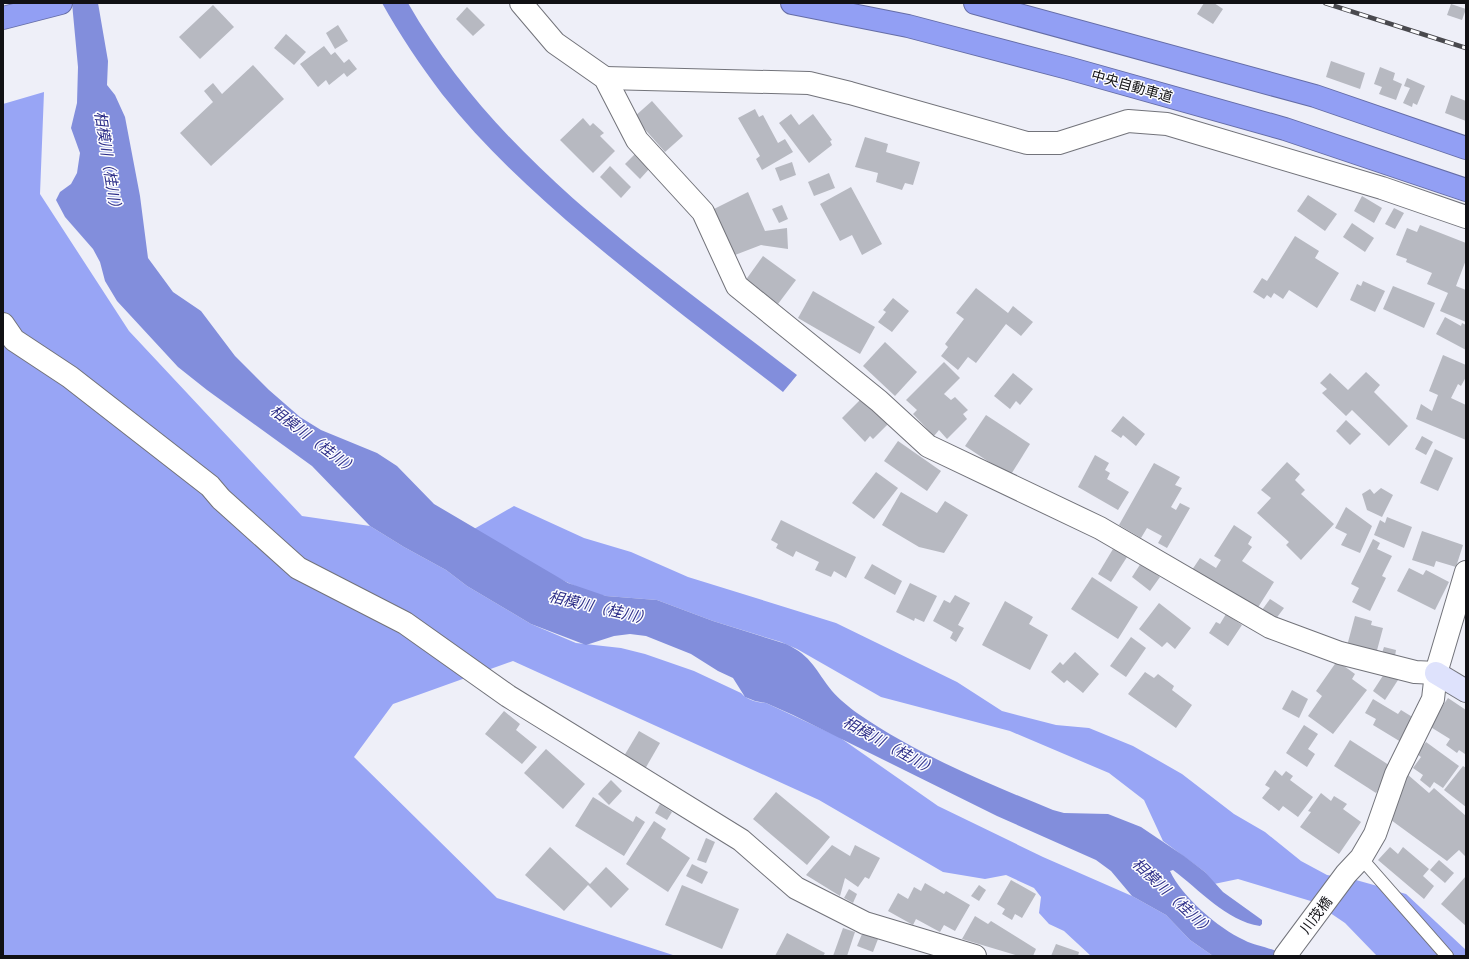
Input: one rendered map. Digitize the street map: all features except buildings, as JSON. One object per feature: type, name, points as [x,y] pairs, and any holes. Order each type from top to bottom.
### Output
[{"type":"highway","points":[[3,18],[61,3]]},
{"type":"highway","name":"中央自動車道","points":[[792,3],[908,26],[1068,68],[1285,129],[1466,190]]},
{"type":"highway","points":[[975,3],[1315,96],[1466,148]]},
{"type":"street","points":[[521,3],[555,43],[605,78],[637,140],[703,212],[737,286],[879,401],[928,446],[1100,528],[1270,627],[1340,653],[1415,672],[1436,673],[1466,691]]},
{"type":"street","points":[[605,78],[809,84],[850,93],[1027,143],[1059,142],[1128,121],[1167,124],[1382,188],[1466,217]]},
{"type":"street","points":[[3,324],[14,340],[70,377],[210,486],[221,499],[298,568],[405,623],[508,696],[741,840],[796,888],[865,923],[975,956]]},
{"type":"street","name":"川茂橋","points":[[1285,956],[1354,866],[1375,834],[1396,774],[1433,700],[1436,673],[1466,572]]},
{"type":"lane","points":[[1354,866],[1447,956]]},
{"type":"shaded area","points":[[44,92],[40,194],[129,331],[302,516],[370,526],[446,570],[467,586],[531,624],[576,643],[621,648],[645,654],[694,671],[741,693],[756,702],[766,703],[839,737],[938,806],[1043,857],[1132,896],[1166,915],[1190,940],[1213,956],[1091,956],[1064,931],[1049,924],[1039,913],[1041,897],[1034,888],[1006,875],[985,879],[943,872],[819,800],[513,661],[393,704],[354,757],[497,898],[676,956],[3,956],[3,104]]},
{"type":"shaded area","points":[[514,506],[584,538],[631,552],[688,577],[836,623],[957,682],[1002,711],[1056,725],[1089,728],[1133,746],[1182,774],[1234,814],[1265,832],[1301,861],[1327,875],[1356,880],[1406,894],[1466,950],[1466,956],[1377,956],[1345,923],[1314,902],[1238,879],[1214,884],[1205,872],[1163,841],[1144,800],[1109,773],[1010,731],[881,697],[797,649],[781,642],[713,621],[657,600],[606,596],[588,592],[547,573],[474,529]]},
{"type":"water","name":"相模川（桂川）","points":[[72,3],[98,3],[108,61],[107,85],[115,95],[125,117],[140,196],[148,258],[173,292],[201,311],[235,356],[269,390],[300,417],[321,430],[377,453],[397,466],[434,504],[568,583],[606,596],[657,600],[713,621],[786,644],[808,659],[832,691],[857,713],[880,728],[928,755],[1002,789],[1053,810],[1064,813],[1108,814],[1141,827],[1205,872],[1223,892],[1262,920],[1262,924],[1260,926],[1236,918],[1224,911],[1173,870],[1170,871],[1183,891],[1202,911],[1234,935],[1280,953],[1284,956],[1213,956],[1190,940],[1166,915],[1132,896],[1111,871],[1096,860],[997,816],[793,715],[766,703],[745,697],[733,678],[718,671],[691,654],[646,636],[630,634],[614,636],[586,645],[531,624],[467,586],[446,570],[370,526],[312,466],[207,390],[178,367],[117,301],[105,281],[100,262],[93,249],[65,217],[56,200],[60,192],[71,184],[77,173],[80,153],[71,128],[77,103],[78,67]]},
{"type":"water","points":[[382,3],[408,3],[445,60],[487,113],[534,162],[583,207],[689,293],[797,375],[783,392],[610,257],[547,204],[510,169],[475,133],[442,94],[410,50]]},
{"type":"railway","points":[[1325,3],[1466,48]]}]
